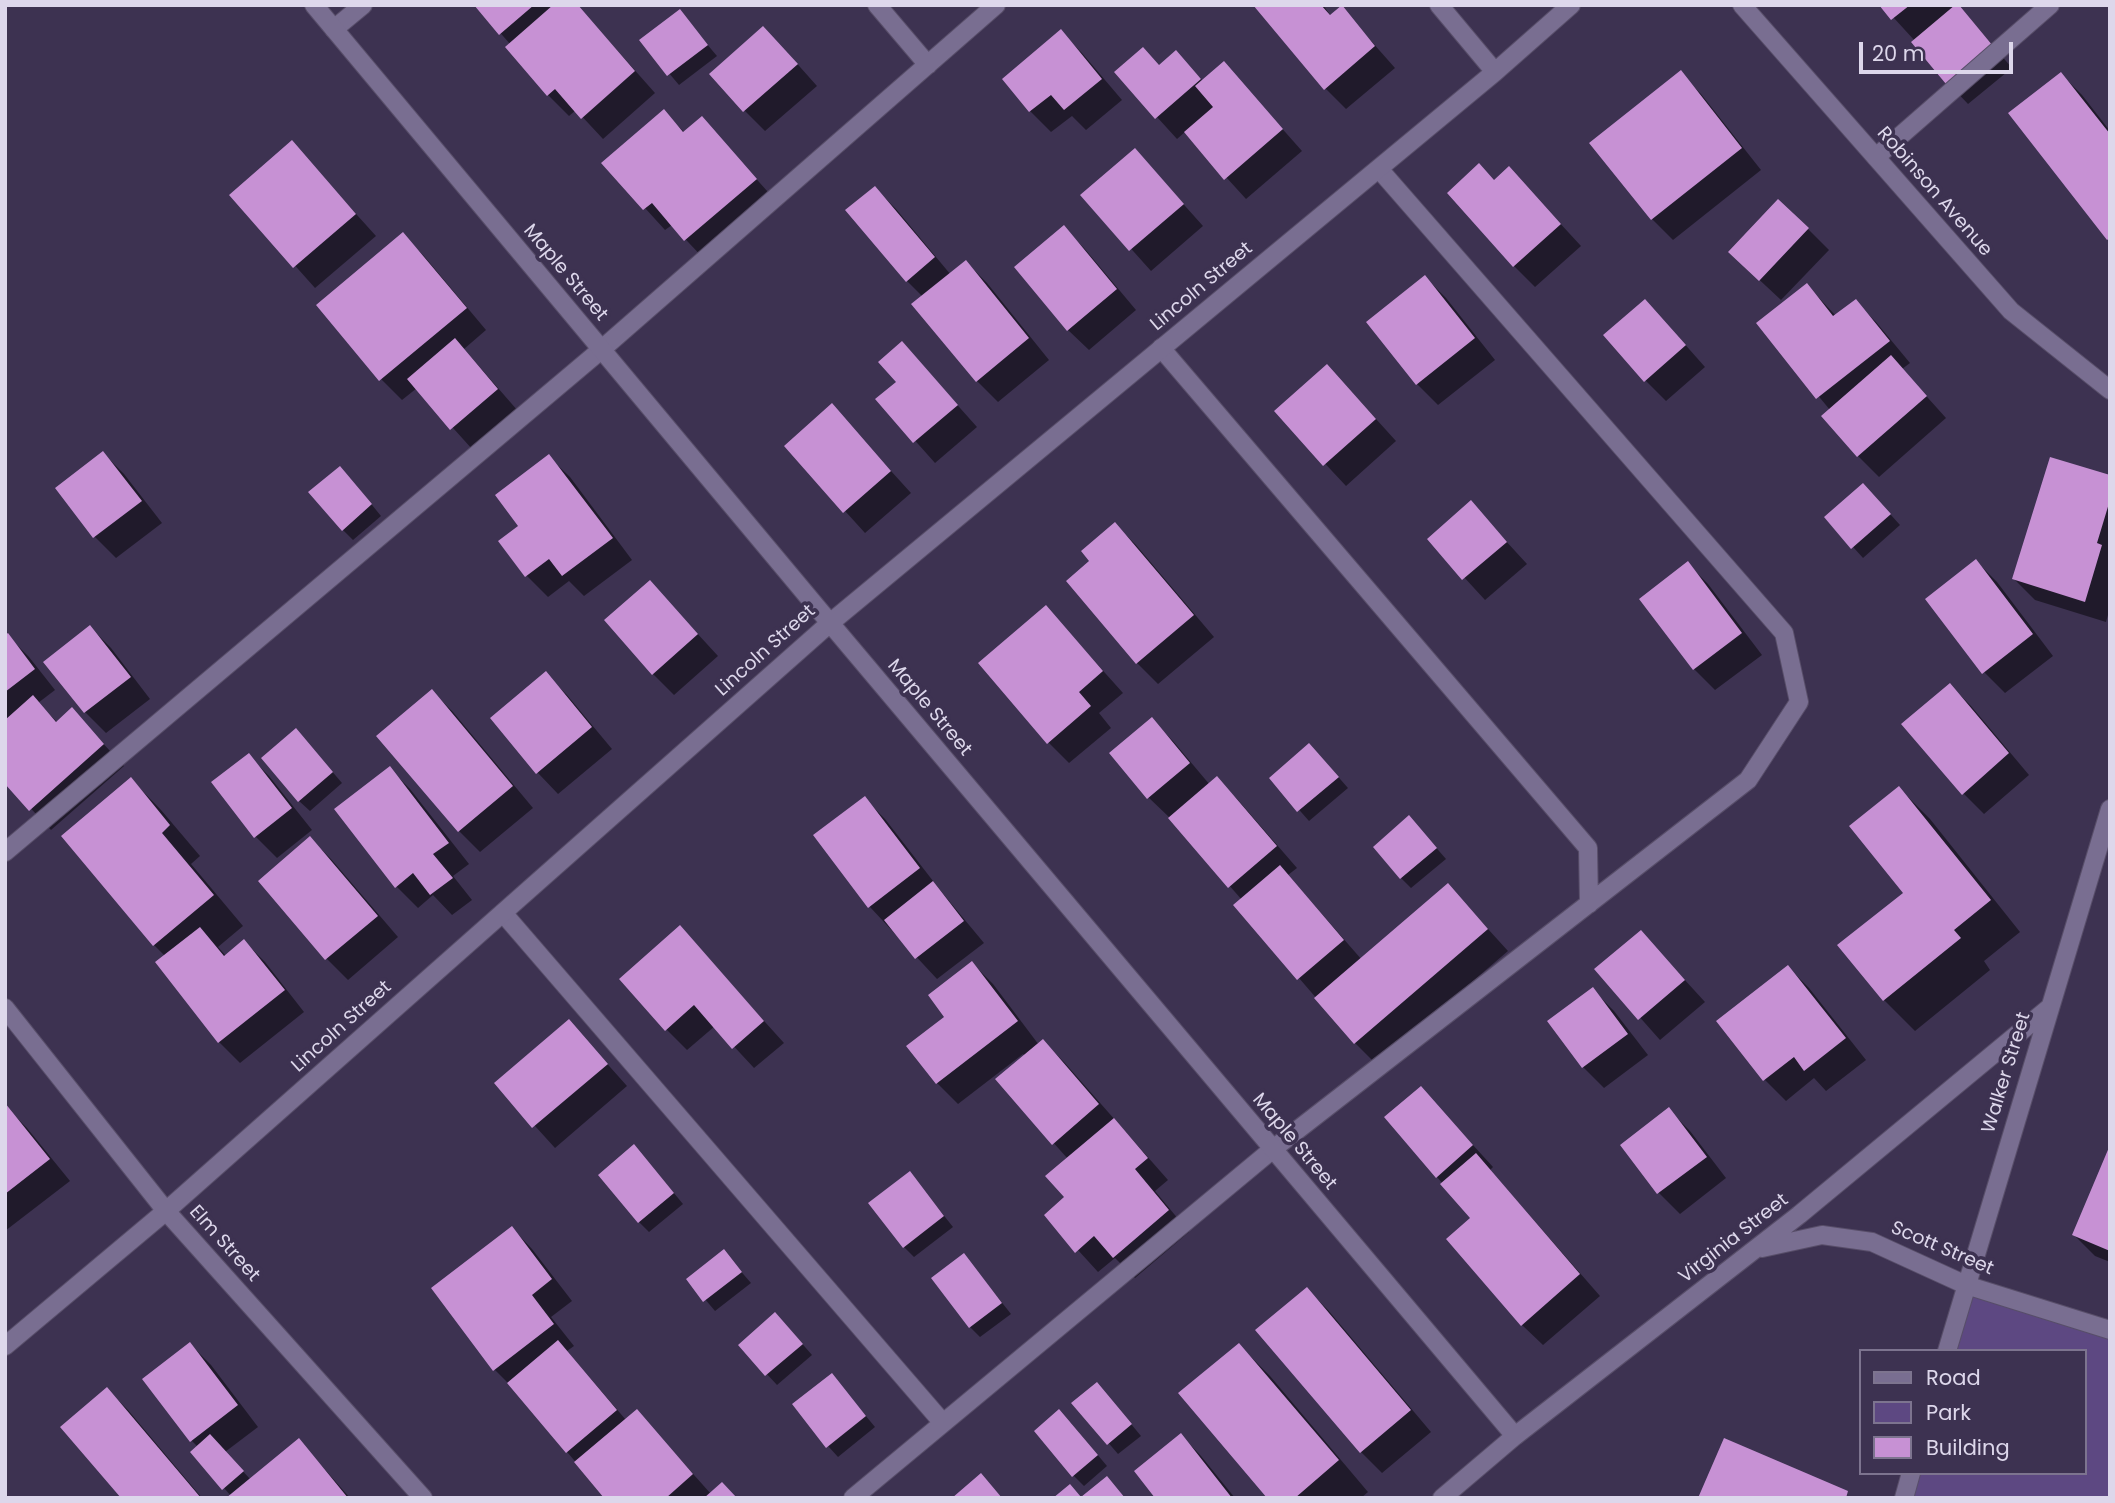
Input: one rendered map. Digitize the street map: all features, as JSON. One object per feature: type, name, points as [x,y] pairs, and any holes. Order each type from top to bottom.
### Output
[{"type":"street","name":"Maple Street","points":[[314,5],[1515,1436]]},
{"type":"street","points":[[334,29],[363,5]]},
{"type":"street","points":[[877,5],[928,65]]},
{"type":"street","points":[[5,852],[602,349],[996,5]]},
{"type":"street","points":[[1439,5],[1495,72]]},
{"type":"street","name":"Lincoln Street","points":[[5,1346],[166,1211],[830,623],[1379,169],[1571,5]]},
{"type":"street","name":"Robinson Avenue","points":[[1742,5],[2011,311],[2110,390]]},
{"type":"street","points":[[1876,157],[2050,5]]},
{"type":"street","points":[[853,1498],[1273,1149],[1748,780],[1799,702],[1784,633],[1379,169]]},
{"type":"street","points":[[1161,348],[1588,848],[1588,904]]},
{"type":"street","name":"Walker Street","points":[[1948,1349],[2110,808]]},
{"type":"street","points":[[503,913],[943,1423]]},
{"type":"street","name":"Elm Street","points":[[5,1008],[166,1211],[423,1498]]},
{"type":"street","name":"Virginia Street","points":[[1442,1498],[1515,1436],[1755,1250],[2049,1008]]},
{"type":"street","name":"Scott Street","points":[[1755,1250],[1822,1235],[1872,1242],[1966,1285],[2110,1330]]},
{"type":"street","points":[[1904,1498],[1910,1475]]},
{"type":"green space","points":[[1966,1285],[2110,1330],[2110,1498],[1904,1498],[1910,1475],[2087,1475],[2087,1349],[1948,1349]]},
{"type":"building","points":[[474,5],[534,5],[499,35]]},
{"type":"building","points":[[553,5],[578,5],[635,71],[581,119],[555,89],[547,96],[505,47]]},
{"type":"building","points":[[1253,5],[1321,5],[1330,15],[1342,5],[1375,46],[1324,90]]},
{"type":"building","points":[[1879,5],[1910,5],[1891,20]]},
{"type":"building","points":[[1955,5],[1959,5],[1993,46],[1946,84],[1911,42]]},
{"type":"building","points":[[680,9],[708,45],[667,76],[639,40]]},
{"type":"building","points":[[763,26],[798,64],[743,112],[709,74]]},
{"type":"building","points":[[1061,29],[1102,79],[1064,110],[1051,95],[1029,112],[1002,79]]},
{"type":"building","points":[[1143,47],[1159,65],[1176,50],[1201,79],[1155,119],[1114,72]]},
{"type":"building","points":[[1224,61],[1283,129],[1224,180],[1184,132],[1213,107],[1195,86]]},
{"type":"building","points":[[1681,70],[1742,148],[1651,220],[1589,143]]},
{"type":"building","points":[[2061,72],[2110,134],[2110,238],[2107,240],[2008,113]]},
{"type":"building","points":[[664,109],[683,132],[702,116],[757,179],[684,241],[652,203],[643,210],[601,163]]},
{"type":"building","points":[[292,140],[356,214],[293,268],[229,195]]},
{"type":"building","points":[[1135,148],[1184,204],[1129,251],[1080,195]]},
{"type":"building","points":[[1479,163],[1494,180],[1509,166],[1561,224],[1513,267],[1447,193]]},
{"type":"building","points":[[875,186],[935,257],[906,282],[845,210]]},
{"type":"building","points":[[1778,199],[1809,228],[1759,281],[1728,252]]},
{"type":"building","points":[[1064,225],[1117,289],[1067,331],[1014,267]]},
{"type":"building","points":[[403,232],[467,308],[379,381],[316,305]]},
{"type":"building","points":[[966,260],[1029,338],[976,382],[911,304]]},
{"type":"building","points":[[1425,275],[1475,338],[1416,385],[1366,322]]},
{"type":"building","points":[[1807,283],[1833,316],[1856,299],[1890,341],[1816,399],[1756,323]]},
{"type":"building","points":[[1645,299],[1686,345],[1644,382],[1603,335]]},
{"type":"building","points":[[455,338],[498,389],[450,430],[407,379]]},
{"type":"building","points":[[902,341],[958,405],[913,443],[875,399],[896,382],[878,362]]},
{"type":"building","points":[[1891,355],[1927,396],[1857,457],[1821,416]]},
{"type":"building","points":[[1327,364],[1376,419],[1323,466],[1274,411]]},
{"type":"building","points":[[832,403],[891,471],[843,513],[784,446]]},
{"type":"building","points":[[103,451],[142,501],[93,538],[55,488]]},
{"type":"building","points":[[549,454],[613,538],[562,576],[549,559],[525,577],[498,541],[518,526],[495,495]]},
{"type":"building","points":[[2050,457],[2110,475],[2110,500],[2097,543],[2102,545],[2085,602],[2012,579]]},
{"type":"building","points":[[340,466],[372,504],[342,531],[308,492]]},
{"type":"building","points":[[1863,483],[1891,514],[1851,549],[1824,517]]},
{"type":"building","points":[[1471,500],[1507,542],[1462,580],[1427,539]]},
{"type":"building","points":[[1115,522],[1194,615],[1136,664],[1066,581],[1089,561],[1081,551]]},
{"type":"building","points":[[1976,559],[2033,634],[1982,674],[1925,599]]},
{"type":"building","points":[[1688,561],[1742,633],[1693,670],[1639,599]]},
{"type":"building","points":[[650,580],[698,634],[652,675],[604,620]]},
{"type":"building","points":[[1046,605],[1103,671],[1079,692],[1091,706],[1047,744],[978,663]]},
{"type":"building","points":[[90,625],[131,677],[84,713],[43,662]]},
{"type":"building","points":[[8,633],[35,669],[5,692],[5,635]]},
{"type":"building","points":[[546,671],[592,727],[536,774],[490,718]]},
{"type":"building","points":[[1950,683],[2009,753],[1962,795],[1901,724]]},
{"type":"building","points":[[432,689],[513,786],[458,832],[376,736]]},
{"type":"building","points":[[33,695],[56,722],[72,707],[104,744],[29,811],[5,784],[5,720]]},
{"type":"building","points":[[1152,717],[1190,763],[1147,799],[1109,753]]},
{"type":"building","points":[[296,728],[333,772],[298,802],[261,758]]},
{"type":"building","points":[[1309,743],[1339,777],[1297,812],[1269,778]]},
{"type":"building","points":[[249,753],[292,808],[254,838],[211,782]]},
{"type":"building","points":[[390,766],[449,843],[433,854],[453,878],[430,895],[413,873],[395,888],[334,809]]},
{"type":"building","points":[[1217,776],[1277,846],[1228,888],[1168,818]]},
{"type":"building","points":[[131,777],[170,825],[162,833],[214,895],[153,946],[61,836]]},
{"type":"building","points":[[1899,786],[1991,900],[1954,930],[1961,938],[1883,1001],[1837,945],[1903,893],[1849,826]]},
{"type":"building","points":[[865,796],[920,868],[868,908],[813,835]]},
{"type":"building","points":[[1409,815],[1437,848],[1400,879],[1373,847]]},
{"type":"building","points":[[310,836],[378,916],[325,960],[258,881]]},
{"type":"building","points":[[1280,865],[1344,940],[1297,980],[1233,905]]},
{"type":"building","points":[[933,881],[964,921],[915,959],[884,920]]},
{"type":"building","points":[[1448,883],[1488,929],[1354,1044],[1314,998]]},
{"type":"building","points":[[680,925],[764,1021],[732,1049],[694,1005],[665,1031],[619,979]]},
{"type":"building","points":[[200,927],[224,956],[244,939],[285,990],[218,1043],[155,962]]},
{"type":"building","points":[[1641,930],[1685,980],[1638,1020],[1594,969]]},
{"type":"building","points":[[972,961],[1018,1021],[936,1084],[906,1046],[944,1017],[928,995]]},
{"type":"building","points":[[1788,965],[1846,1038],[1804,1071],[1794,1057],[1763,1081],[1716,1021]]},
{"type":"building","points":[[1593,987],[1628,1034],[1582,1068],[1547,1021]]},
{"type":"building","points":[[569,1019],[608,1064],[532,1128],[494,1083]]},
{"type":"building","points":[[1043,1039],[1099,1104],[1052,1145],[995,1079]]},
{"type":"building","points":[[1421,1086],[1473,1145],[1436,1178],[1384,1117]]},
{"type":"building","points":[[5,1103],[50,1159],[5,1194]]},
{"type":"building","points":[[1669,1107],[1707,1157],[1657,1194],[1620,1145]]},
{"type":"building","points":[[1114,1118],[1148,1158],[1135,1169],[1169,1210],[1113,1258],[1094,1236],[1075,1253],[1044,1215],[1064,1197],[1045,1176]]},
{"type":"building","points":[[634,1144],[674,1193],[638,1223],[598,1175]]},
{"type":"building","points":[[2110,1145],[2110,1251],[2072,1235]]},
{"type":"building","points":[[1476,1153],[1580,1274],[1521,1326],[1446,1239],[1470,1218],[1440,1184]]},
{"type":"building","points":[[910,1171],[944,1216],[903,1248],[868,1203]]},
{"type":"building","points":[[512,1226],[552,1279],[532,1295],[554,1324],[493,1371],[431,1288]]},
{"type":"building","points":[[724,1249],[742,1272],[703,1302],[686,1279]]},
{"type":"building","points":[[964,1253],[1002,1303],[969,1328],[931,1278]]},
{"type":"building","points":[[1307,1287],[1411,1410],[1360,1453],[1255,1330]]},
{"type":"building","points":[[775,1312],[803,1344],[765,1376],[738,1345]]},
{"type":"building","points":[[558,1340],[617,1410],[566,1453],[507,1383]]},
{"type":"building","points":[[190,1342],[238,1405],[190,1442],[142,1379]]},
{"type":"building","points":[[1239,1343],[1339,1460],[1295,1498],[1267,1498],[1178,1393]]},
{"type":"building","points":[[832,1373],[866,1416],[826,1448],[792,1404]]},
{"type":"building","points":[[1097,1382],[1132,1424],[1107,1445],[1071,1403]]},
{"type":"building","points":[[107,1387],[201,1498],[121,1498],[60,1427]]},
{"type":"building","points":[[637,1409],[693,1474],[666,1498],[604,1498],[574,1462]]},
{"type":"building","points":[[1059,1409],[1098,1455],[1072,1477],[1034,1431]]},
{"type":"building","points":[[1181,1433],[1232,1498],[1155,1498],[1134,1471]]},
{"type":"building","points":[[210,1434],[244,1471],[222,1490],[190,1452]]},
{"type":"building","points":[[299,1438],[348,1498],[226,1498]]},
{"type":"building","points":[[1724,1438],[1848,1491],[1846,1498],[1698,1498]]},
{"type":"building","points":[[981,1473],[1002,1498],[952,1498]]},
{"type":"building","points":[[1107,1476],[1125,1498],[1053,1498],[1070,1484],[1081,1497]]},
{"type":"building","points":[[722,1482],[737,1498],[704,1498]]}]
